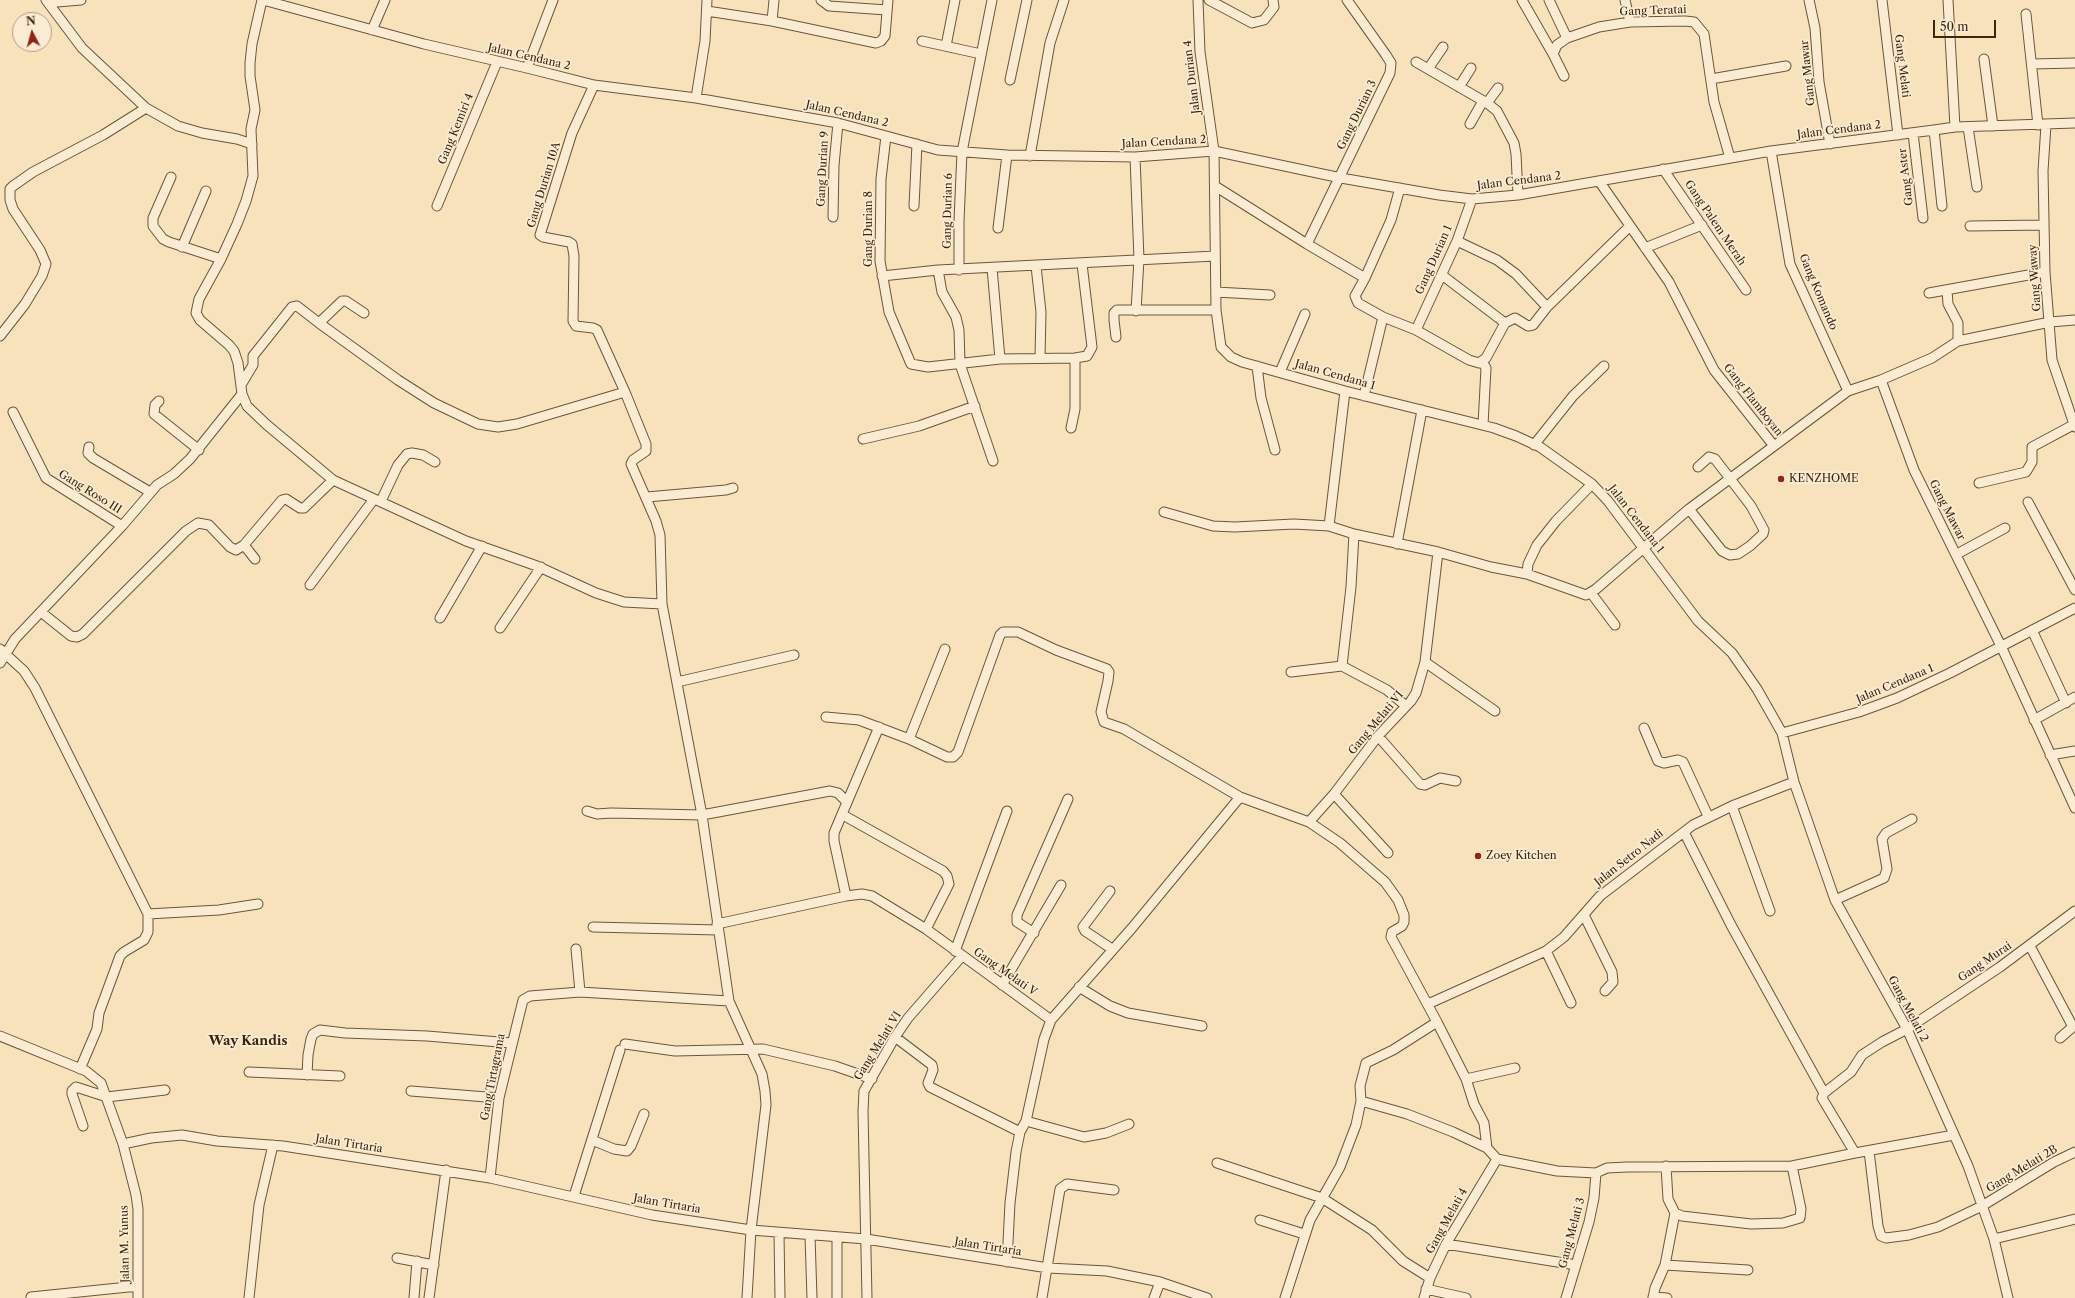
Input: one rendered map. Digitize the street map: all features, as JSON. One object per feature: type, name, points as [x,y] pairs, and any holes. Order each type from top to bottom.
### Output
[{"type":"street","points":[[48,0],[58,2],[81,0]]},
{"type":"street","points":[[48,0],[82,48],[146,108],[178,126],[237,139],[252,144]]},
{"type":"street","points":[[265,0],[252,44],[250,63],[250,76],[255,110],[251,129],[253,176],[246,201],[221,259],[199,298],[196,313],[200,320],[234,351],[238,363],[241,389],[247,406],[267,425],[333,480],[466,541],[541,567],[596,593],[624,602],[662,604]]},
{"type":"street","name":"Jalan Cendana 2","points":[[265,0],[372,30],[594,85],[696,98],[838,122],[938,150],[1030,156],[1135,157],[1214,151],[1341,178],[1472,198],[1518,195],[1771,151],[1955,127],[2075,123]]},
{"type":"street","points":[[372,30],[385,0]]},
{"type":"street","points":[[526,68],[553,0]]},
{"type":"street","points":[[696,98],[705,41],[707,0]]},
{"type":"street","points":[[772,20],[774,0]]},
{"type":"street","points":[[822,0],[830,6],[887,10]]},
{"type":"street","points":[[707,10],[772,20],[876,43],[881,41],[885,36],[888,0]]},
{"type":"street","points":[[946,46],[955,0]]},
{"type":"street","name":"Gang Durian 6","points":[[960,270],[959,221],[962,152],[992,0]]},
{"type":"street","points":[[1010,80],[1027,0]]},
{"type":"street","points":[[1030,156],[1050,43],[1064,0]]},
{"type":"street","name":"Jalan Durian 4","points":[[1198,0],[1200,52],[1214,151]]},
{"type":"street","points":[[1209,0],[1252,23],[1264,20],[1274,7],[1273,0]]},
{"type":"street","name":"Gang Durian 3","points":[[1307,244],[1341,178],[1390,73],[1390,63],[1386,55],[1347,0]]},
{"type":"street","points":[[1522,0],[1564,76]]},
{"type":"street","points":[[1549,0],[1567,38]]},
{"type":"street","points":[[1625,0],[1630,22]]},
{"type":"street","name":"Gang Mawar","points":[[1809,0],[1815,28],[1819,82],[1830,144]]},
{"type":"street","name":"Gang Melati","points":[[1882,0],[1898,135]]},
{"type":"street","points":[[1948,0],[1955,127]]},
{"type":"street","name":"Gang Waway","points":[[2026,14],[2042,125],[2044,272],[2050,322],[2052,360],[2075,425]]},
{"type":"street","name":"Gang Teratai","points":[[1553,54],[1557,45],[1567,38],[1599,28],[1630,22],[1694,22],[1704,34],[1714,102],[1730,158]]},
{"type":"street","points":[[922,41],[981,54]]},
{"type":"street","points":[[1428,69],[1443,47]]},
{"type":"street","points":[[1984,59],[1993,126]]},
{"type":"street","name":"Gang Kemiri 4","points":[[437,206],[497,62]]},
{"type":"street","points":[[1416,62],[1485,102],[1497,111],[1514,143],[1518,195]]},
{"type":"street","points":[[2032,64],[2075,63]]},
{"type":"street","points":[[1711,79],[1786,66]]},
{"type":"street","points":[[1459,87],[1471,68]]},
{"type":"street","name":"Gang Durian 10A","points":[[594,85],[572,133],[540,234],[543,238],[569,242],[572,244],[574,256],[573,321],[576,326],[593,328],[597,330],[625,392]]},
{"type":"street","points":[[1470,124],[1485,102],[1498,88]]},
{"type":"street","points":[[0,336],[25,304],[42,276],[46,264],[40,250],[13,209],[10,200],[10,189],[12,186],[33,172],[91,142],[146,108]]},
{"type":"street","name":"Gang Durian 9","points":[[833,217],[834,164],[838,122]]},
{"type":"street","points":[[1968,127],[1977,187]]},
{"type":"street","points":[[1934,130],[1942,206]]},
{"type":"street","name":"Gang Aster","points":[[1913,133],[1923,218]]},
{"type":"street","name":"Gang Durian 8","points":[[886,136],[881,180],[880,261],[889,312],[911,364],[928,368],[960,364]]},
{"type":"street","points":[[914,206],[917,144]]},
{"type":"street","name":"Jalan Cendana 1","points":[[1214,151],[1216,310],[1221,347],[1224,352],[1231,357],[1257,366],[1364,396],[1483,425],[1534,444],[1592,484],[1608,501],[1698,621],[1732,653],[1757,689],[1782,733],[1859,712],[1897,698],[1950,673],[2075,608]]},
{"type":"street","name":"Gang Komando","points":[[1771,151],[1790,264],[1848,391]]},
{"type":"street","points":[[998,228],[1007,155]]},
{"type":"street","points":[[1135,157],[1139,259],[1136,311]]},
{"type":"street","name":"Gang Palem Merah","points":[[1663,169],[1746,290]]},
{"type":"street","points":[[171,177],[153,218],[153,226],[163,239],[182,247],[221,259]]},
{"type":"street","name":"Gang Flamboyan","points":[[1600,181],[1669,282],[1683,306],[1714,370],[1774,446],[1848,391],[1881,380],[1932,358],[1958,341]]},
{"type":"street","points":[[1214,186],[1365,278]]},
{"type":"street","points":[[1400,188],[1391,220],[1365,278],[1355,296],[1355,300],[1383,317],[1416,330],[1469,360],[1479,363],[1482,361],[1505,323],[1515,318],[1528,326],[1532,325],[1547,307],[1630,226]]},
{"type":"street","points":[[182,247],[206,191]]},
{"type":"street","name":"Gang Durian 1","points":[[1416,330],[1457,241],[1472,198]]},
{"type":"street","points":[[1645,248],[1702,225]]},
{"type":"street","points":[[1970,226],[2044,225]]},
{"type":"street","points":[[1457,241],[1497,260],[1516,274],[1547,307]]},
{"type":"street","points":[[882,276],[938,270],[1082,264],[1139,259],[1215,256]]},
{"type":"street","points":[[960,364],[1000,359],[1075,358],[1087,356],[1092,347],[1082,264]]},
{"type":"street","points":[[1036,266],[1041,312],[1040,358]]},
{"type":"street","points":[[992,268],[1000,359]]},
{"type":"street","points":[[938,270],[942,292],[956,317],[959,330],[960,364],[993,461]]},
{"type":"street","points":[[1929,293],[2044,272]]},
{"type":"street","points":[[1442,275],[1505,323]]},
{"type":"street","points":[[1947,290],[1948,304],[1958,323],[1958,341],[2050,322],[2075,320]]},
{"type":"street","points":[[1216,292],[1270,295]]},
{"type":"street","points":[[319,323],[342,301],[346,301],[364,313]]},
{"type":"street","points":[[0,662],[3,651],[122,526],[150,492],[157,485],[174,474],[198,450],[241,389],[253,365],[253,356],[292,307],[297,306],[398,380],[434,403],[478,424],[498,427],[517,424],[625,392],[646,444],[646,451],[633,460],[631,464],[647,497],[660,535],[662,604],[702,815],[717,927],[729,1001],[762,1074],[766,1105],[750,1230],[747,1298]]},
{"type":"street","points":[[1116,337],[1114,313],[1117,310],[1216,310]]},
{"type":"street","points":[[1280,372],[1305,314]]},
{"type":"street","points":[[1364,396],[1383,317]]},
{"type":"street","points":[[1071,428],[1075,409],[1075,358]]},
{"type":"street","points":[[1482,361],[1486,368],[1483,425]]},
{"type":"street","points":[[1257,366],[1262,398],[1275,450]]},
{"type":"street","points":[[1534,444],[1572,396],[1604,366]]},
{"type":"street","name":"Gang Mawar","points":[[1881,380],[1914,470],[1957,554],[2001,646],[2075,808]]},
{"type":"street","points":[[1328,526],[1345,391]]},
{"type":"street","points":[[159,401],[155,405],[154,414],[198,450]]},
{"type":"street","points":[[863,439],[919,426],[975,406]]},
{"type":"street","points":[[1397,544],[1422,410]]},
{"type":"street","name":"Gang Roso III","points":[[13,412],[46,478],[122,526]]},
{"type":"street","points":[[1979,483],[2026,472],[2032,462],[2032,447],[2075,425]]},
{"type":"street","points":[[1164,512],[1213,526],[1235,527],[1294,524],[1328,526],[1354,534],[1438,552],[1492,567],[1527,574],[1586,595],[1591,593],[1689,509],[1732,479],[1774,446]]},
{"type":"street","points":[[89,447],[88,453],[93,458],[150,492]]},
{"type":"street","points":[[310,585],[378,500],[398,465],[407,454],[412,452],[424,455],[435,462]]},
{"type":"street","points":[[1689,509],[1722,551],[1730,555],[1738,554],[1750,546],[1763,534],[1764,530],[1751,506],[1732,479],[1712,457],[1709,457],[1698,467]]},
{"type":"street","points":[[41,612],[70,636],[77,637],[84,634],[186,531],[198,524],[209,525],[230,547],[236,550],[244,545],[282,500],[286,499],[300,508],[304,508],[333,480]]},
{"type":"street","points":[[1527,574],[1528,564],[1537,545],[1556,520],[1592,484]]},
{"type":"street","points":[[647,497],[726,490],[733,488]]},
{"type":"street","points":[[2028,502],[2075,590]]},
{"type":"street","points":[[1957,554],[2005,528]]},
{"type":"street","points":[[1342,666],[1351,586],[1354,534]]},
{"type":"street","points":[[244,545],[255,559]]},
{"type":"street","points":[[440,618],[482,546]]},
{"type":"street","name":"Gang Melati VI","points":[[1309,822],[1334,794],[1378,736],[1411,701],[1416,693],[1425,662],[1438,552]]},
{"type":"street","points":[[500,628],[541,567]]},
{"type":"street","points":[[1591,593],[1615,626]]},
{"type":"street","points":[[2032,630],[2066,703]]},
{"type":"street","points":[[826,716],[859,720],[909,739],[948,757],[956,754],[1000,635],[1003,632],[1018,632],[1056,650],[1107,669],[1109,672],[1108,681],[1101,712],[1104,722],[1124,729],[1240,797],[1309,822],[1340,844],[1385,882],[1398,900],[1404,915],[1404,922],[1402,926],[1392,932],[1391,937],[1428,1004],[1466,1079],[1474,1104],[1484,1123],[1486,1148]]},
{"type":"street","points":[[909,739],[945,649]]},
{"type":"street","points":[[3,651],[24,671],[35,688],[148,914],[148,932],[144,940],[120,956],[99,1013],[97,1029],[80,1069]]},
{"type":"street","points":[[677,682],[794,655]]},
{"type":"street","points":[[1425,662],[1495,711]]},
{"type":"street","points":[[1291,672],[1342,666],[1387,690],[1406,706]]},
{"type":"street","points":[[2034,720],[2075,697]]},
{"type":"street","points":[[846,896],[834,842],[834,833],[843,815],[847,802],[879,727]]},
{"type":"street","points":[[1644,728],[1658,761],[1664,763],[1678,760],[1683,762],[1708,816]]},
{"type":"street","name":"Gang Melati 2","points":[[1782,733],[1794,782],[1835,900],[1907,1029],[1968,1166],[1994,1239],[2008,1298]]},
{"type":"street","points":[[1378,736],[1413,779],[1420,784],[1425,785],[1440,778],[1456,781]]},
{"type":"street","points":[[2050,755],[2075,751]]},
{"type":"street","name":"Jalan Setro Nadi","points":[[1428,1004],[1546,951],[1564,937],[1600,896],[1684,832],[1708,816],[1794,782]]},
{"type":"street","points":[[587,812],[597,814],[702,815],[830,791],[838,793],[847,802]]},
{"type":"street","points":[[1334,794],[1388,853]]},
{"type":"street","points":[[1007,1262],[1010,1203],[1020,1132],[1026,1121],[1044,1039],[1051,1020],[1132,928],[1240,797]]},
{"type":"street","points":[[1034,933],[1017,922],[1017,915],[1068,799]]},
{"type":"street","points":[[1732,806],[1770,911]]},
{"type":"street","points":[[958,954],[1007,811]]},
{"type":"street","points":[[843,815],[943,871],[948,876],[949,884],[926,929]]},
{"type":"street","points":[[1835,900],[1884,878],[1887,869],[1882,839],[1886,833],[1912,818]]},
{"type":"street","points":[[1684,832],[1731,925],[1824,1093],[1822,1098],[1855,1153]]},
{"type":"street","points":[[1002,985],[1061,885]]},
{"type":"street","points":[[1110,891],[1084,927],[1085,931],[1112,949]]},
{"type":"street","name":"Gang Melati V","points":[[593,928],[717,927],[846,896],[862,894],[872,896],[884,901],[926,929],[958,954],[1051,1020]]},
{"type":"street","points":[[148,914],[219,910],[258,904]]},
{"type":"street","name":"Gang Murai","points":[[1824,1093],[1851,1072],[1862,1055],[1882,1042],[1907,1029],[2030,946],[2075,911]]},
{"type":"street","points":[[1584,915],[1612,972],[1613,982],[1605,991]]},
{"type":"street","points":[[2030,946],[2074,1026],[2060,1038]]},
{"type":"street","points":[[576,949],[580,992],[729,1001]]},
{"type":"street","points":[[1546,951],[1571,1003]]},
{"type":"street","name":"Gang Melati VI","points":[[867,1298],[864,1091],[895,1037],[908,1018],[958,954]]},
{"type":"street","points":[[1079,987],[1110,1006],[1128,1013],[1202,1026]]},
{"type":"street","name":"Gang Tirtagrama","points":[[490,1178],[499,1098],[523,1000],[530,996],[580,992]]},
{"type":"street","points":[[1285,1298],[1304,1234],[1345,1155],[1356,1125],[1361,1101],[1360,1086],[1366,1063],[1393,1050],[1437,1022]]},
{"type":"street","points":[[307,1075],[308,1055],[311,1039],[313,1034],[320,1030],[512,1043]]},
{"type":"street","name":"Jalan M. Yunus","points":[[0,1036],[94,1075],[101,1083],[123,1144],[138,1209],[138,1298]]},
{"type":"street","points":[[895,1037],[932,1066],[933,1070],[928,1083],[930,1088],[1020,1132]]},
{"type":"street","points":[[574,1196],[592,1140],[604,1094],[622,1047],[675,1051],[763,1048],[835,1066],[872,1079]]},
{"type":"street","points":[[1466,1079],[1515,1068]]},
{"type":"street","points":[[249,1072],[340,1076]]},
{"type":"street","points":[[83,1126],[72,1094],[74,1088],[80,1087],[107,1097],[165,1090]]},
{"type":"street","points":[[411,1090],[499,1098]]},
{"type":"street","points":[[1361,1101],[1407,1114],[1486,1148],[1497,1159],[1557,1171],[1596,1173],[1607,1168],[1666,1166],[1792,1166],[1954,1135]]},
{"type":"street","points":[[592,1140],[614,1150],[627,1151],[631,1146],[644,1114]]},
{"type":"street","points":[[1026,1121],[1084,1137],[1106,1133],[1129,1124]]},
{"type":"street","name":"Jalan Tirtaria","points":[[123,1144],[151,1138],[182,1135],[217,1141],[273,1145],[446,1170],[574,1196],[652,1215],[750,1230],[810,1236],[866,1239],[1048,1268],[1107,1271],[1160,1282],[1207,1298]]},
{"type":"street","points":[[249,1298],[259,1205],[273,1145]]},
{"type":"street","name":"Gang Melati 2B","points":[[1869,1151],[1878,1226],[1881,1236],[1886,1238],[1909,1235],[1938,1227],[1982,1206],[2075,1152]]},
{"type":"street","name":"Gang Melati 4","points":[[1425,1293],[1430,1278],[1446,1244],[1497,1159]]},
{"type":"street","points":[[1216,1163],[1322,1198],[1372,1230],[1403,1261],[1430,1278]]},
{"type":"street","points":[[1666,1166],[1668,1199],[1675,1213],[1665,1264],[1653,1298],[1667,1298]]},
{"type":"street","points":[[1675,1213],[1682,1216],[1751,1224],[1783,1223],[1800,1218],[1801,1209],[1792,1166]]},
{"type":"street","points":[[430,1298],[446,1170]]},
{"type":"street","name":"Gang Melati 3","points":[[1566,1298],[1590,1216],[1596,1173]]},
{"type":"street","points":[[1042,1298],[1060,1189],[1067,1184],[1114,1190]]},
{"type":"street","points":[[1994,1239],[2075,1219]]},
{"type":"street","points":[[1260,1220],[1304,1234]]},
{"type":"street","points":[[779,1233],[780,1298]]},
{"type":"street","points":[[810,1236],[812,1298]]},
{"type":"street","points":[[837,1238],[837,1298]]},
{"type":"street","points":[[1446,1244],[1576,1265]]},
{"type":"street","points":[[397,1258],[434,1265]]},
{"type":"street","points":[[414,1298],[417,1261]]},
{"type":"street","points":[[1665,1264],[1748,1270]]},
{"type":"street","points":[[1154,1298],[1160,1282]]},
{"type":"street","points":[[31,1297],[138,1286]]},
{"type":"street","points":[[1425,1293],[1466,1298]]},
{"type":"place","name":"KENZHOME","points":[[1781,479]]},
{"type":"place","name":"Zoey Kitchen","points":[[1478,856]]},
{"type":"district","name":"Way Kandis","points":[[248,1041]]}]
